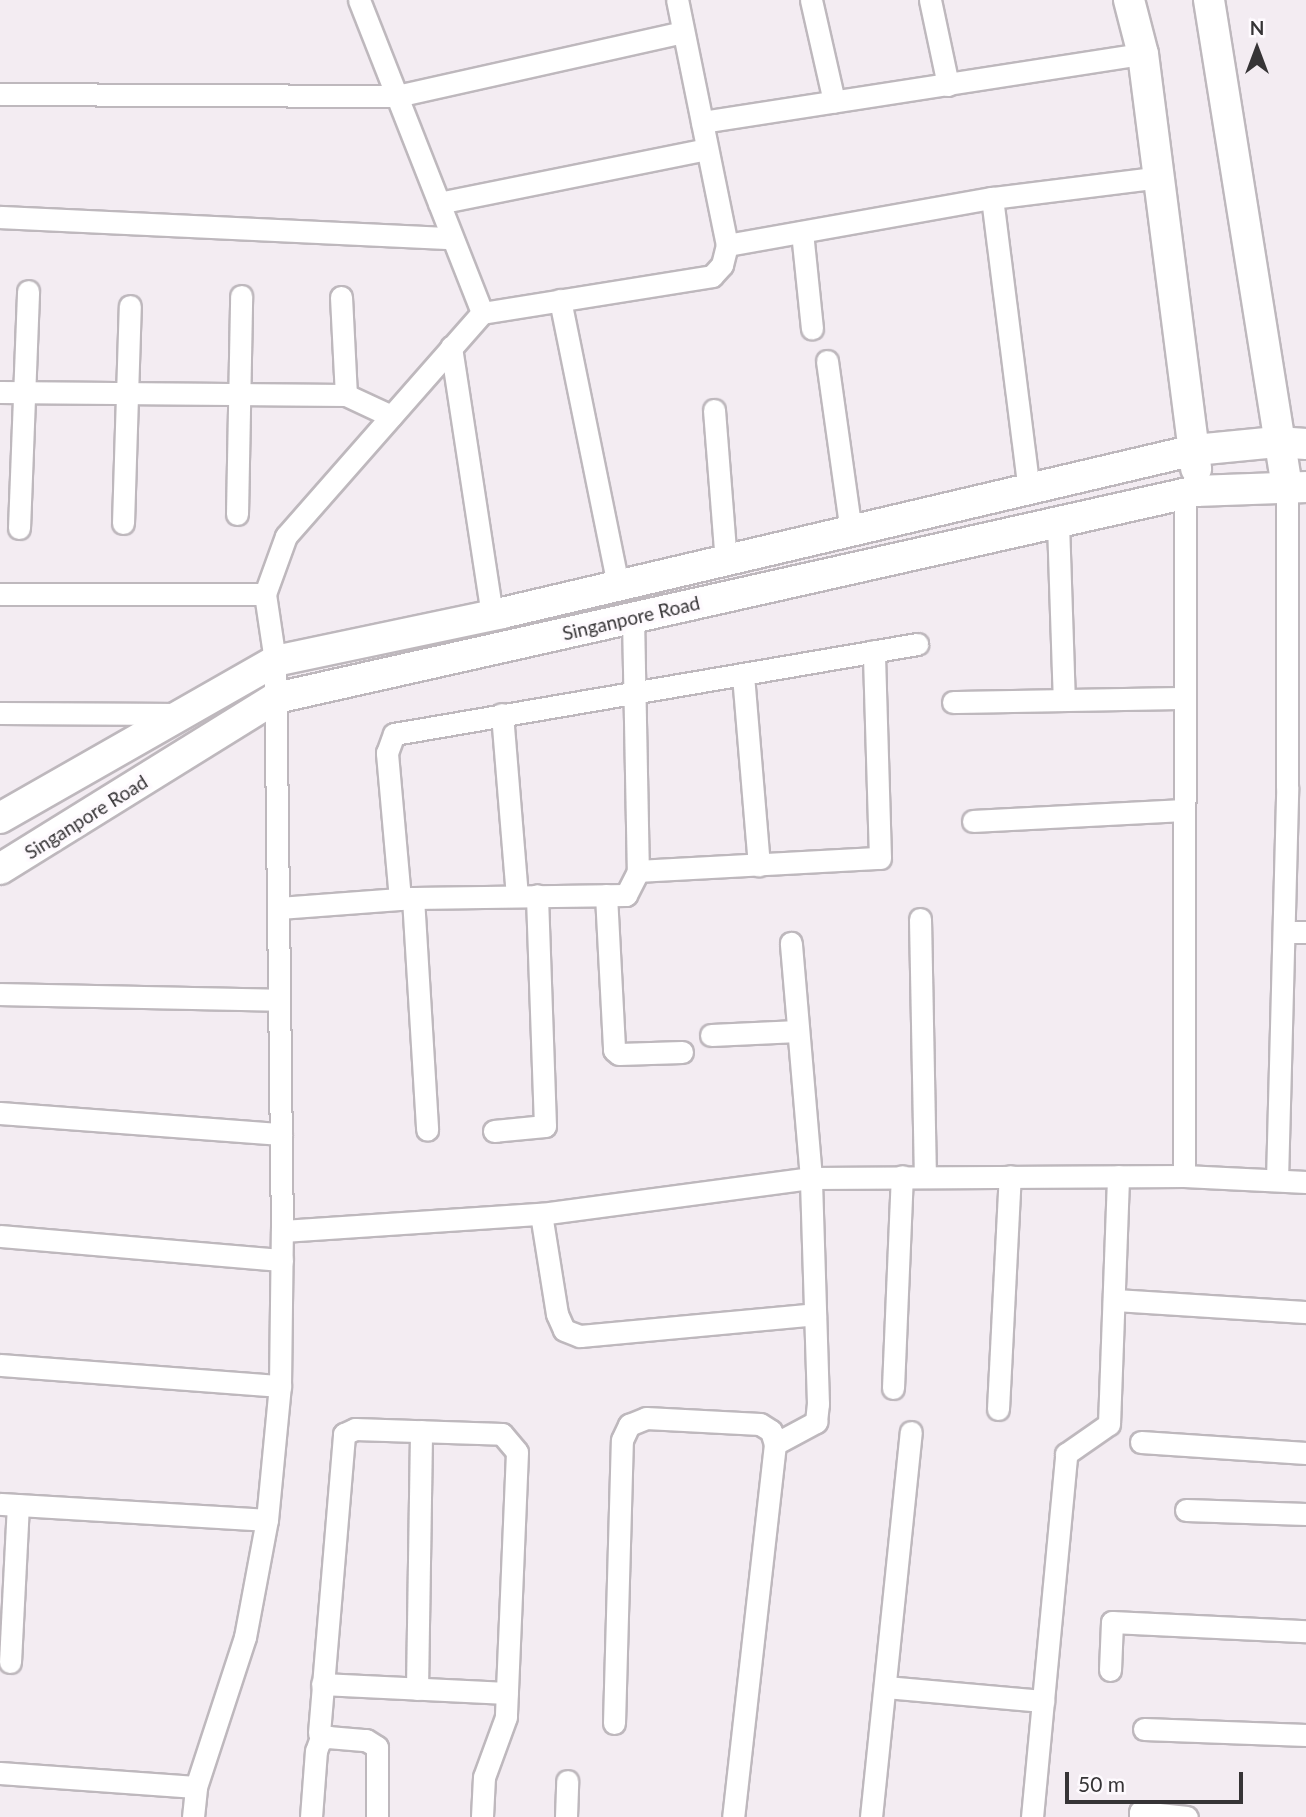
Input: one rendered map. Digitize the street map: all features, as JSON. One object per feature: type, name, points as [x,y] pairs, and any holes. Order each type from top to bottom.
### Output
[{"type":"main road","points":[[1129,0],[1143,54],[1195,450],[1191,492]]},
{"type":"main road","points":[[1209,0],[1291,443],[1296,487]]},
{"type":"main road","name":"Singanpore Road","points":[[0,818],[275,661],[492,615],[1195,450],[1291,443]]},
{"type":"main road","name":"Singanpore Road","points":[[0,869],[276,698],[1191,492],[1296,487]]},
{"type":"street","points":[[359,0],[482,313]]},
{"type":"street","points":[[193,1817],[196,1787],[245,1637],[267,1520],[280,1386],[282,1231],[276,698],[275,661],[265,594],[286,536],[482,313],[712,276],[722,265],[727,246],[677,0]]},
{"type":"street","points":[[811,0],[834,101]]},
{"type":"street","points":[[930,0],[948,85]]},
{"type":"street","points":[[0,94],[397,96],[683,32]]},
{"type":"street","points":[[702,122],[1143,54]]},
{"type":"street","points":[[439,203],[707,149]]},
{"type":"street","points":[[727,246],[992,198],[1160,177]]},
{"type":"street","points":[[992,198],[1030,489]]},
{"type":"street","points":[[0,217],[452,237]]},
{"type":"street","points":[[802,232],[812,328]]},
{"type":"street","points":[[19,528],[28,291]]},
{"type":"street","points":[[237,514],[241,296]]},
{"type":"street","points":[[341,297],[346,396]]},
{"type":"street","points":[[560,300],[618,586]]},
{"type":"street","points":[[123,523],[130,306]]},
{"type":"street","points":[[451,347],[492,615]]},
{"type":"street","points":[[827,360],[850,531]]},
{"type":"street","points":[[0,392],[346,396],[391,416]]},
{"type":"street","points":[[714,410],[726,561]]},
{"type":"street","points":[[1277,1180],[1284,932],[1296,787],[1296,487]]},
{"type":"street","points":[[1184,1176],[1183,698],[1191,492]]},
{"type":"street","points":[[1058,523],[1064,700]]},
{"type":"street","points":[[0,594],[265,594]]},
{"type":"street","points":[[633,617],[638,871]]},
{"type":"street","points":[[427,1130],[406,899],[388,741],[403,730],[917,644]]},
{"type":"street","points":[[279,908],[406,899],[606,895],[629,893],[631,878],[638,871],[880,859],[874,651]]},
{"type":"street","points":[[743,675],[759,865]]},
{"type":"street","points":[[953,702],[1183,698]]},
{"type":"street","points":[[0,713],[183,714]]},
{"type":"street","points":[[494,1131],[545,1126],[527,895],[502,714]]},
{"type":"street","points":[[972,821],[1184,810]]},
{"type":"street","points":[[606,895],[614,1050],[619,1054],[682,1052]]},
{"type":"street","points":[[920,919],[925,1176]]},
{"type":"street","points":[[1284,932],[1306,932]]},
{"type":"street","points":[[775,1444],[816,1422],[811,1178],[791,943]]},
{"type":"street","points":[[0,994],[279,1000]]},
{"type":"street","points":[[711,1035],[798,1031]]},
{"type":"street","points":[[0,1113],[281,1134]]},
{"type":"street","points":[[892,1388],[902,1176]]},
{"type":"street","points":[[998,1409],[1010,1176]]},
{"type":"street","points":[[1032,1817],[1066,1454],[1108,1426],[1118,1176]]},
{"type":"street","points":[[282,1231],[541,1214],[811,1178],[1184,1176],[1306,1182]]},
{"type":"street","points":[[541,1214],[557,1314],[564,1330],[580,1336],[815,1314]]},
{"type":"street","points":[[0,1236],[282,1260]]},
{"type":"street","points":[[1114,1300],[1306,1312]]},
{"type":"street","points":[[0,1365],[280,1386]]},
{"type":"street","points":[[614,1723],[622,1440],[629,1426],[646,1418],[761,1424],[771,1431],[775,1444],[733,1817]]},
{"type":"street","points":[[318,1733],[344,1434],[355,1429],[502,1434],[517,1452],[508,1693],[506,1717],[484,1777],[482,1817]]},
{"type":"street","points":[[417,1689],[421,1431]]},
{"type":"street","points":[[871,1817],[911,1432]]},
{"type":"street","points":[[1141,1442],[1306,1452]]},
{"type":"street","points":[[10,1662],[9,1504],[267,1520]]},
{"type":"street","points":[[1186,1510],[1306,1514]]},
{"type":"street","points":[[1110,1670],[1112,1622],[1306,1631]]},
{"type":"street","points":[[322,1684],[508,1693]]},
{"type":"street","points":[[885,1687],[1043,1701]]},
{"type":"street","points":[[1144,1729],[1306,1735]]},
{"type":"street","points":[[311,1817],[316,1751],[328,1737],[366,1740],[377,1747],[377,1817]]},
{"type":"street","points":[[0,1773],[196,1787]]},
{"type":"street","points":[[566,1817],[567,1781]]},
{"type":"street","points":[[1140,1817],[1140,1812],[1187,1817]]}]
